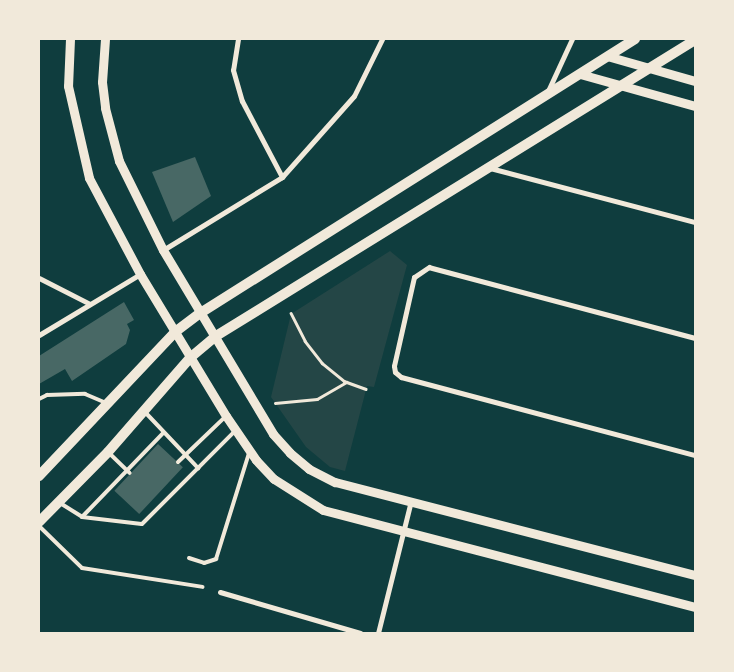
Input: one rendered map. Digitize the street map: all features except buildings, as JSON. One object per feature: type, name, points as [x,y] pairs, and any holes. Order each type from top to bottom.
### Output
[{"type":"main road","points":[[39,476],[175,332],[202,312],[635,39]]},
{"type":"main road","points":[[39,522],[108,452],[191,358],[216,336],[695,40]]},
{"type":"street","points":[[70,39],[68,86],[89,178],[140,274],[235,431],[249,451],[274,479],[323,510],[695,607]]},
{"type":"street","points":[[105,39],[102,82],[110,135],[163,250],[202,312],[273,434],[290,453],[309,468],[335,482],[695,575]]},
{"type":"street","points":[[238,39],[234,70],[242,101],[282,177]]},
{"type":"street","points":[[163,250],[282,177],[354,96],[382,39]]},
{"type":"street","points":[[546,96],[572,39]]},
{"type":"street","points":[[607,56],[695,81]]},
{"type":"street","points":[[580,74],[695,106]]},
{"type":"street","points":[[488,168],[695,222]]},
{"type":"street","points":[[695,338],[435,267],[422,269],[414,277],[394,366],[401,377],[695,455]]},
{"type":"street","points":[[39,335],[140,274]]},
{"type":"street","points":[[39,278],[90,304]]},
{"type":"street","points":[[378,633],[411,501]]},
{"type":"street","points":[[220,592],[360,633]]},
{"type":"lane","points":[[39,399],[47,395],[85,394],[108,404]]},
{"type":"lane","points":[[144,411],[198,468]]},
{"type":"lane","points":[[178,462],[226,416]]},
{"type":"lane","points":[[58,502],[82,517],[142,524],[235,431]]},
{"type":"lane","points":[[82,517],[129,472],[163,433]]},
{"type":"lane","points":[[189,558],[204,563],[216,559],[249,451]]},
{"type":"lane","points":[[108,452],[129,472]]},
{"type":"lane","points":[[39,526],[82,568],[203,587]]},
{"type":"path","points":[[291,314],[305,341],[322,362],[347,382],[366,389]]},
{"type":"path","points":[[275,403],[317,400],[347,382]]},
{"type":"shaded area","points":[[390,251],[407,265],[374,387],[367,386],[345,471],[330,467],[306,447],[271,397],[291,314]]}]
